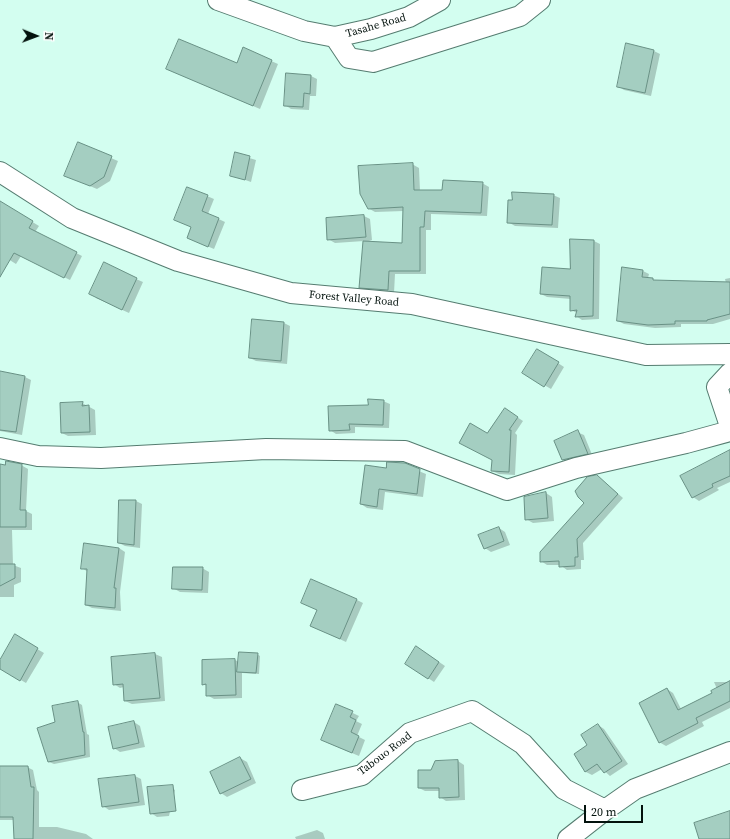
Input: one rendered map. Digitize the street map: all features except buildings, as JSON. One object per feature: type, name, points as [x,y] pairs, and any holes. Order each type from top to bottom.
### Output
[{"type":"street","name":"Tasahe Road","points":[[218,0],[304,31],[335,37],[409,16],[440,0]]},
{"type":"street","points":[[335,37],[349,58],[373,62],[520,16],[540,0]]},
{"type":"street","name":"Forest Valley Road","points":[[0,172],[72,218],[178,261],[291,293],[412,304],[646,355],[730,354]]},
{"type":"street","points":[[730,373],[717,387],[730,426]]},
{"type":"street","points":[[0,448],[38,456],[101,458],[266,449],[405,451],[507,490],[576,468],[686,443],[730,431]]},
{"type":"street","name":"Tabouo Road","points":[[302,790],[362,775],[410,733],[472,711],[523,744],[564,789],[605,810]]},
{"type":"street","points":[[568,839],[634,789],[730,752]]}]
